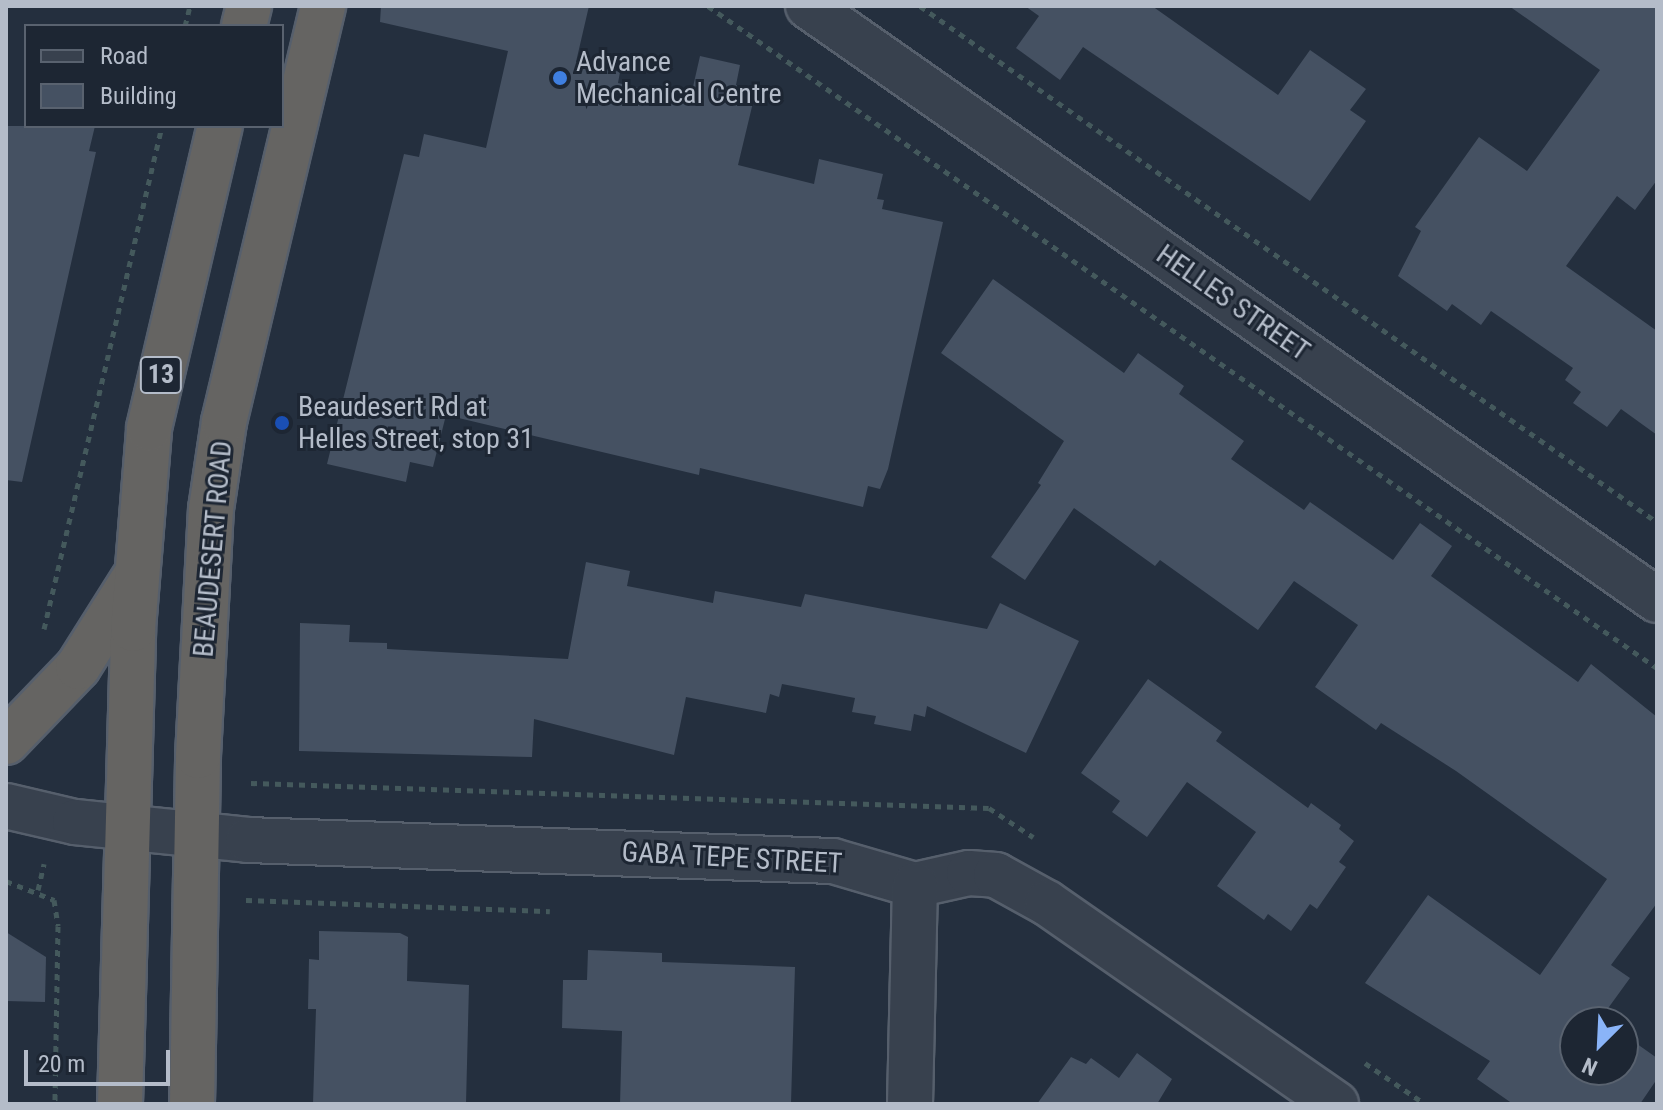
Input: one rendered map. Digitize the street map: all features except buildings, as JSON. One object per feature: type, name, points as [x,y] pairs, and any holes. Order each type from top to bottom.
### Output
[{"type":"highway","name":"BEAUDESERT ROAD","points":[[192,1104],[197,835],[213,495],[224,422],[323,6]]},
{"type":"highway","name":"13","points":[[120,1104],[138,573],[149,428],[220,128]]},
{"type":"highway","points":[[6,742],[78,667],[138,573]]},
{"type":"street","name":"HELLES STREET","points":[[808,6],[1657,600]]},
{"type":"street","name":"GABA TEPE STREET","points":[[6,806],[75,822],[197,835],[833,861],[915,885],[969,873],[1009,879],[1336,1104]]},
{"type":"street","points":[[910,1104],[915,885]]},
{"type":"path","points":[[708,6],[1657,668]]},
{"type":"path","points":[[920,6],[1657,522]]},
{"type":"path","points":[[41,643],[162,128]]},
{"type":"path","points":[[38,890],[44,870]]},
{"type":"path","points":[[6,881],[38,890],[54,900],[58,926],[55,1104]]},
{"type":"path","points":[[246,900],[550,911]]},
{"type":"place","name":"Advance Mechanical Centre","points":[[560,78]]},
{"type":"place","name":"Beaudesert Rd at Helles Street, stop 31","points":[[282,423]]}]
